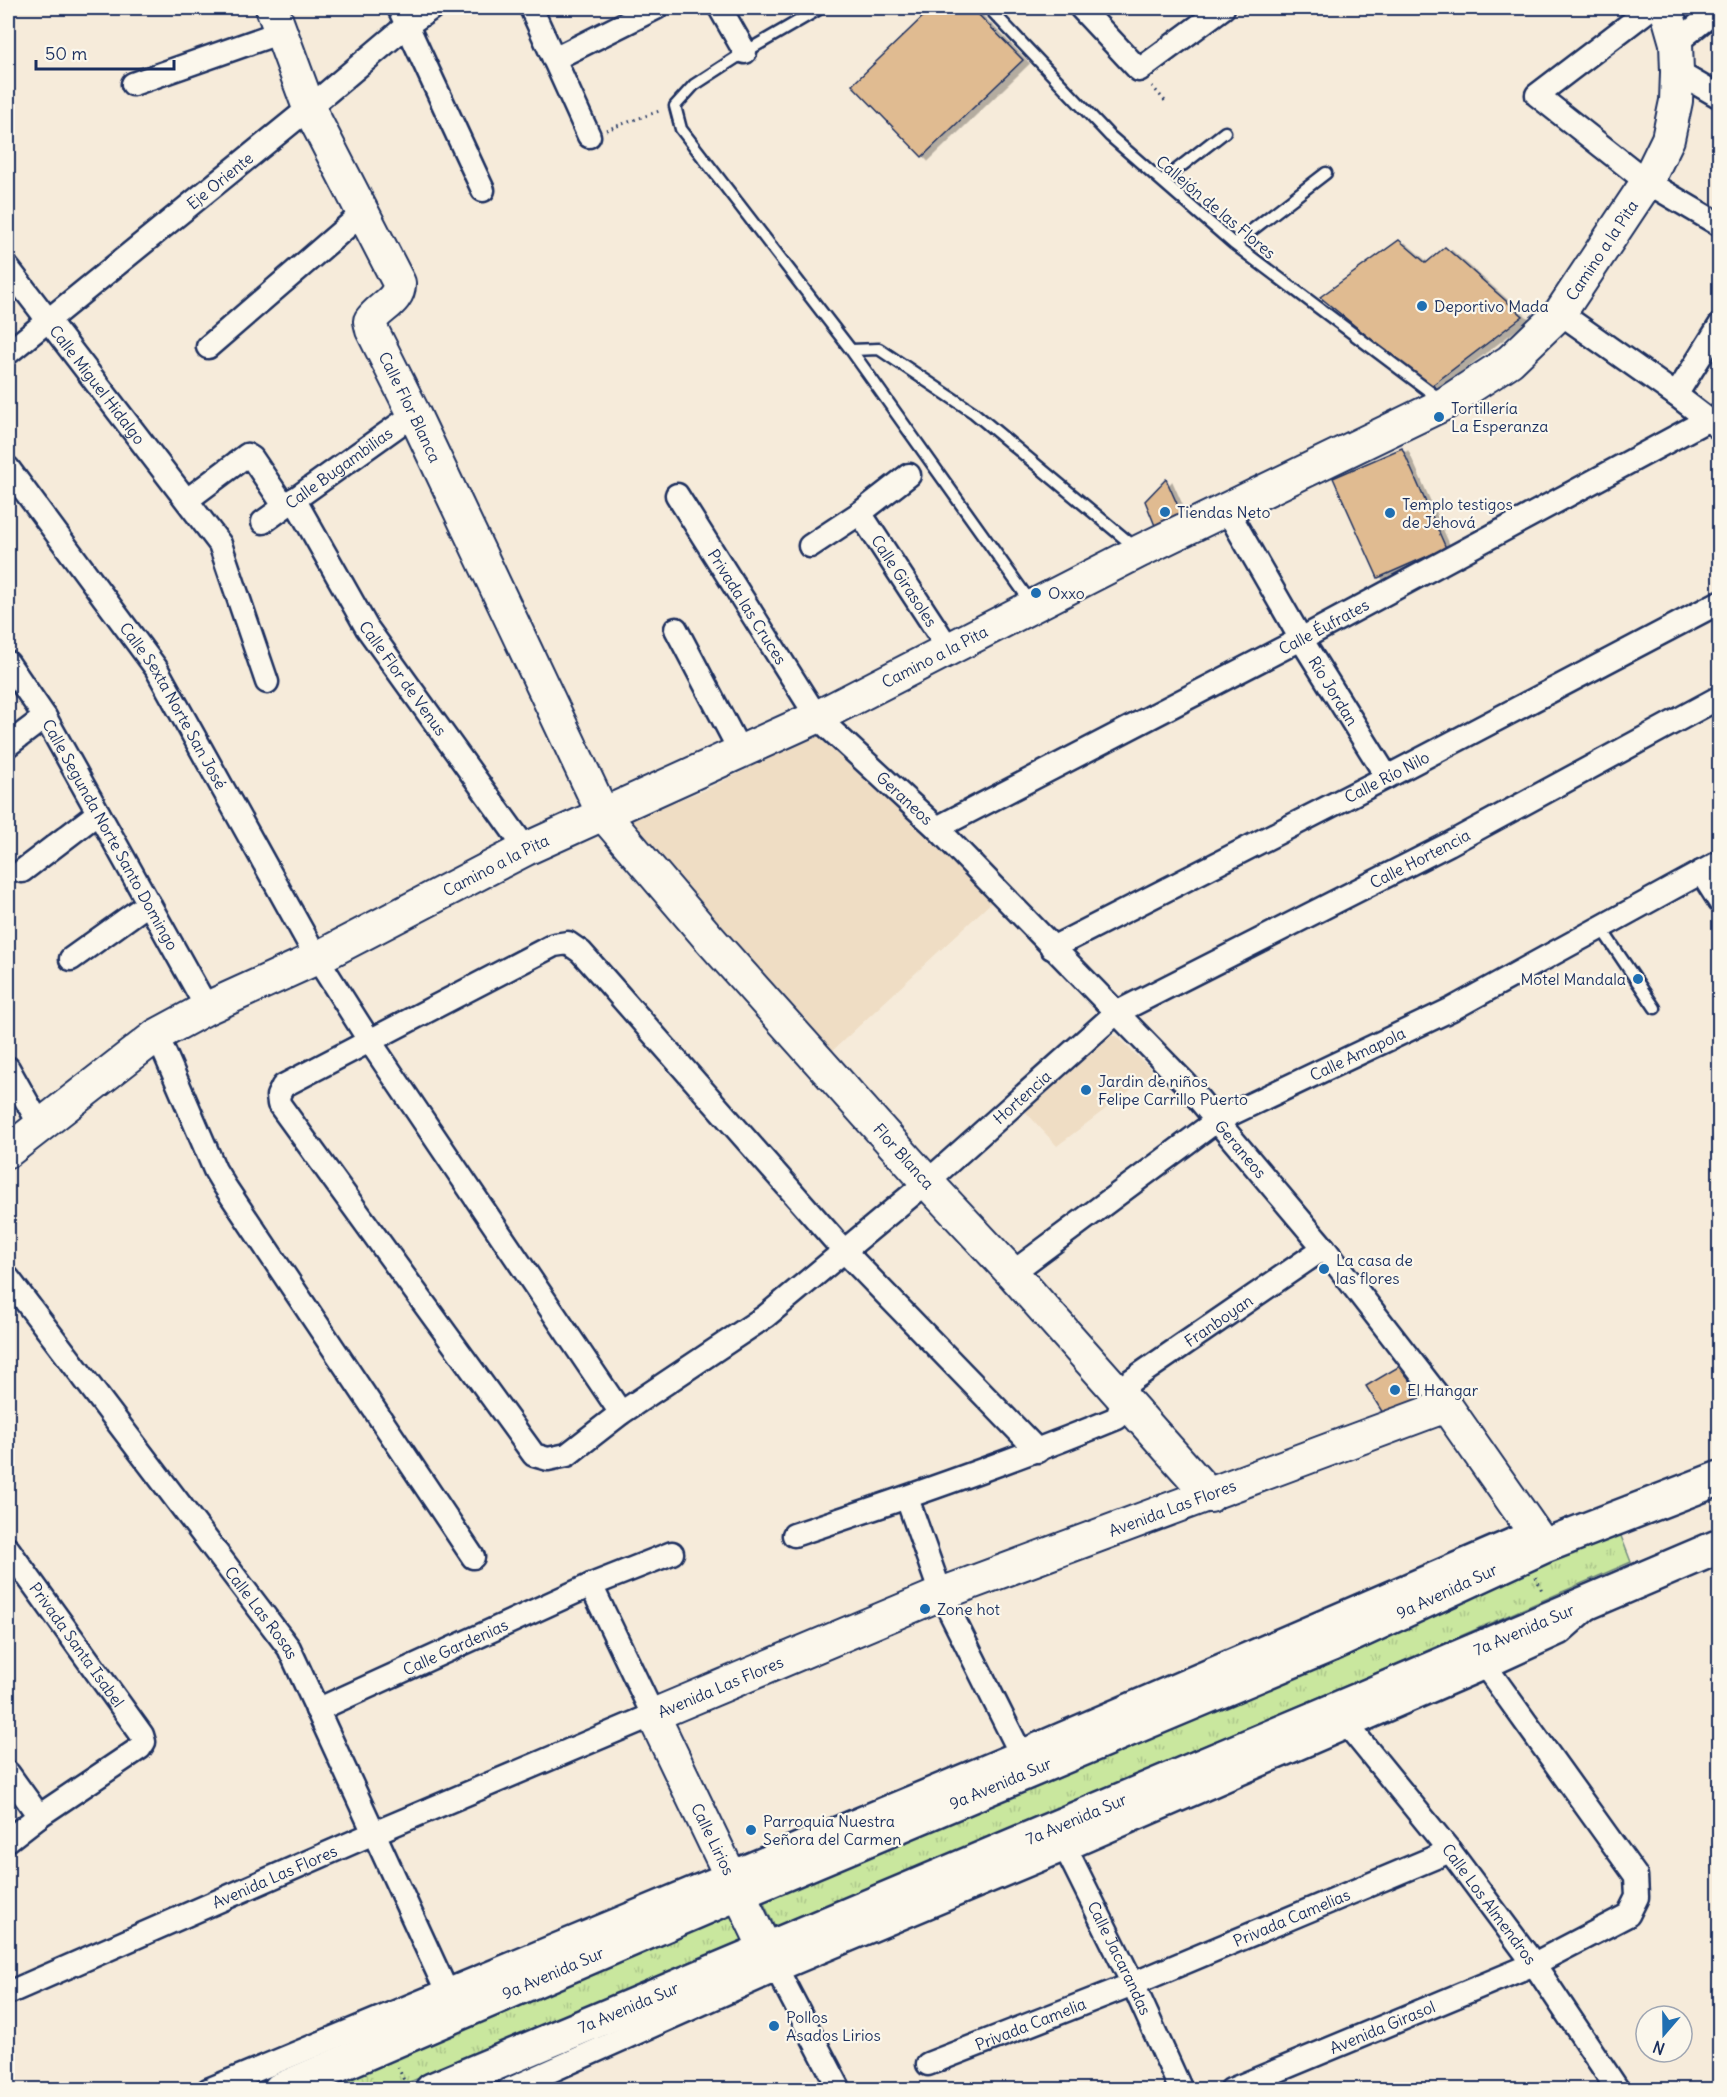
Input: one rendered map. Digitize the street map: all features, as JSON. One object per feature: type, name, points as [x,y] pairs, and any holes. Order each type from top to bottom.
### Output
[{"type":"main road","name":"9a Avenida Sur","points":[[280,2090],[734,1883],[914,1820],[1332,1644],[1534,1544],[1719,1478]]},
{"type":"main road","name":"7a Avenida Sur","points":[[432,2090],[497,2082],[771,1960],[1061,1838],[1361,1699],[1719,1546]]},
{"type":"main road","points":[[914,1820],[936,1787]]},
{"type":"street","name":"Eje Oriente","points":[[8,353],[309,108],[402,17],[432,8]]},
{"type":"street","points":[[531,8],[589,136]]},
{"type":"street","points":[[554,59],[656,8]]},
{"type":"street","points":[[720,8],[745,52]]},
{"type":"street","points":[[1081,8],[1139,70],[1223,8]]},
{"type":"street","points":[[1651,8],[1537,95],[1647,182],[1719,225]]},
{"type":"street","name":"Camino a la Pita","points":[[8,1151],[157,1035],[207,1008],[317,958],[526,849],[817,717],[1140,551],[1446,403],[1510,361],[1560,313],[1647,182],[1668,139],[1676,100],[1676,57],[1666,8]]},
{"type":"street","points":[[1719,8],[1676,57],[1719,97]]},
{"type":"street","points":[[402,17],[483,190]]},
{"type":"street","points":[[133,84],[276,20]]},
{"type":"street","name":"Calle Flor Blanca","points":[[276,20],[309,108],[399,283],[399,292],[395,298],[375,312],[370,321],[372,330],[603,814]]},
{"type":"street","points":[[208,346],[364,212]]},
{"type":"street","name":"Calle Miguel Hidalgo","points":[[8,268],[220,544],[267,682]]},
{"type":"street","points":[[1560,313],[1677,395],[1714,424]]},
{"type":"street","points":[[1677,395],[1719,326]]},
{"type":"street","name":"Calle Bugambilias","points":[[187,500],[247,455],[252,458],[281,501],[290,501],[414,414]]},
{"type":"street","name":"Calle Éufrates","points":[[938,828],[1714,424]]},
{"type":"street","name":"Calle Sexta Norte San José","points":[[8,468],[156,668],[317,958],[369,1040],[621,1413]]},
{"type":"street","points":[[810,546],[860,513],[909,475]]},
{"type":"street","name":"Privada las Cruces","points":[[677,495],[817,717]]},
{"type":"street","points":[[262,522],[290,501]]},
{"type":"street","name":"Calle Flor de Venus","points":[[290,501],[367,628],[526,849]]},
{"type":"street","name":"Río Jordan","points":[[1227,510],[1301,639],[1386,777]]},
{"type":"street","name":"Calle Girasoles","points":[[860,513],[950,649]]},
{"type":"street","name":"Calle Río Nilo","points":[[1052,948],[1386,777],[1719,602]]},
{"type":"street","points":[[675,629],[740,751]]},
{"type":"street","name":"Calle Segunda Norte Santo Domingo","points":[[8,663],[45,717],[207,1008]]},
{"type":"street","name":"Calle Hortencia","points":[[1116,1013],[1449,844],[1719,698]]},
{"type":"street","points":[[8,745],[45,717]]},
{"type":"street","name":"Geraneos","points":[[817,717],[938,828],[1185,1083],[1324,1248],[1446,1406],[1534,1544]]},
{"type":"street","points":[[22,871],[99,813]]},
{"type":"street","name":"Flor Blanca","points":[[603,814],[707,936],[1210,1496]]},
{"type":"street","points":[[1710,867],[1719,902]]},
{"type":"street","name":"Calle Amapola","points":[[1012,1273],[1216,1121],[1452,1009],[1710,867]]},
{"type":"street","points":[[71,959],[149,903]]},
{"type":"street","points":[[369,1040],[554,945],[568,944],[581,952],[845,1252],[1038,1451]]},
{"type":"street","name":"Hortencia","points":[[369,1040],[283,1086],[278,1096],[279,1104],[534,1455],[548,1459],[567,1455],[621,1413],[766,1316],[927,1182],[1116,1013]]},
{"type":"street","points":[[157,1035],[215,1170],[224,1185],[473,1557]]},
{"type":"street","points":[[8,1068],[41,1127]]},
{"type":"street","name":"Franboyan","points":[[794,1535],[1038,1451],[1117,1418],[1129,1382],[1324,1248]]},
{"type":"street","name":"Calle Las Rosas","points":[[8,1278],[289,1648],[446,1990]]},
{"type":"street","name":"Avenida Las Flores","points":[[8,1993],[374,1833],[940,1594],[1210,1496],[1446,1406]]},
{"type":"street","points":[[907,1498],[940,1594],[1020,1752]]},
{"type":"street","points":[[208,2090],[446,1990],[734,1883],[936,1787],[1534,1544]]},
{"type":"street","name":"Privada Santa Isabel","points":[[8,1549],[142,1735],[144,1742],[140,1748],[39,1816]]},
{"type":"street","name":"Calle Gardenias","points":[[317,1710],[591,1585],[672,1553]]},
{"type":"street","name":"Calle Lirios","points":[[591,1585],[771,1960],[840,2090]]},
{"type":"street","points":[[1061,1838],[1349,1727],[1486,1667],[1560,1633],[1605,1593]]},
{"type":"street","name":"Avenida Girasol","points":[[1230,2090],[1534,1964],[1628,1915],[1637,1898],[1636,1876],[1486,1667]]},
{"type":"street","name":"Calle Los Almendros","points":[[1349,1727],[1450,1851],[1534,1964],[1615,2089]]},
{"type":"street","points":[[8,1773],[39,1816],[8,1840]]},
{"type":"street","name":"Calle Jacarandas","points":[[1061,1838],[1133,1984],[1181,2090]]},
{"type":"street","name":"Privada Camelias","points":[[1133,1984],[1450,1851]]},
{"type":"street","name":"Privada Camelia","points":[[928,2064],[1133,1984]]},
{"type":"lane","points":[[821,8],[694,85],[675,106],[681,129],[851,350],[1034,606]]},
{"type":"lane","name":"Callejón de las Flores","points":[[989,8],[1110,136],[1234,244],[1446,403]]},
{"type":"lane","points":[[1162,181],[1225,132]]},
{"type":"lane","points":[[1234,244],[1326,173]]},
{"type":"lane","points":[[851,350],[879,349],[973,412],[1140,551]]},
{"type":"lane","points":[[1601,928],[1655,1008]]},
{"type":"path","points":[[589,136],[675,106]]},
{"type":"path","points":[[1534,1544],[1553,1616]]},
{"type":"shaded area","points":[[821,732],[996,898],[830,1053],[623,820],[703,791]]},
{"type":"shaded area","name":"Jardin de niños Felipe Carrillo Puerto","points":[[1107,1036],[1116,1036],[1154,1072],[1057,1146],[1022,1108]]},
{"type":"green space","points":[[1619,1531],[1631,1562],[1348,1685],[775,1927],[760,1895]]},
{"type":"green space","points":[[730,1909],[743,1942],[393,2089],[303,2090]]},
{"type":"building","points":[[932,8],[972,8],[1023,60],[922,157],[852,85]]},
{"type":"building","name":"Deportivo Mada","points":[[1399,240],[1426,263],[1445,247],[1523,316],[1431,386],[1413,374],[1320,297]]},
{"type":"building","name":"Templo testigos de Jehová","points":[[1402,448],[1446,548],[1378,578],[1333,478]]},
{"type":"building","name":"Tiendas Neto","points":[[1166,479],[1186,524],[1160,538],[1145,501]]},
{"type":"building","name":"El Hangar","points":[[1405,1363],[1425,1395],[1386,1418],[1366,1386]]},
{"type":"place","name":"Deportivo Mada","points":[[1422,306]]},
{"type":"place","name":"Tortillería La Esperanza","points":[[1439,417]]},
{"type":"place","name":"Tiendas Neto","points":[[1165,512]]},
{"type":"place","name":"Templo testigos de Jehová","points":[[1390,513]]},
{"type":"place","name":"Oxxo","points":[[1036,593]]},
{"type":"place","name":"Motel Mandala","points":[[1638,979]]},
{"type":"place","name":"Jardin de niños Felipe Carrillo Puerto","points":[[1086,1090]]},
{"type":"place","name":"La casa de las flores","points":[[1324,1269]]},
{"type":"place","name":"El Hangar","points":[[1395,1390]]},
{"type":"place","name":"Zone hot","points":[[925,1609]]},
{"type":"place","name":"Parroquia Nuestra Señora del Carmen","points":[[751,1830]]},
{"type":"place","name":"Pollos Asados Lirios","points":[[774,2026]]}]
